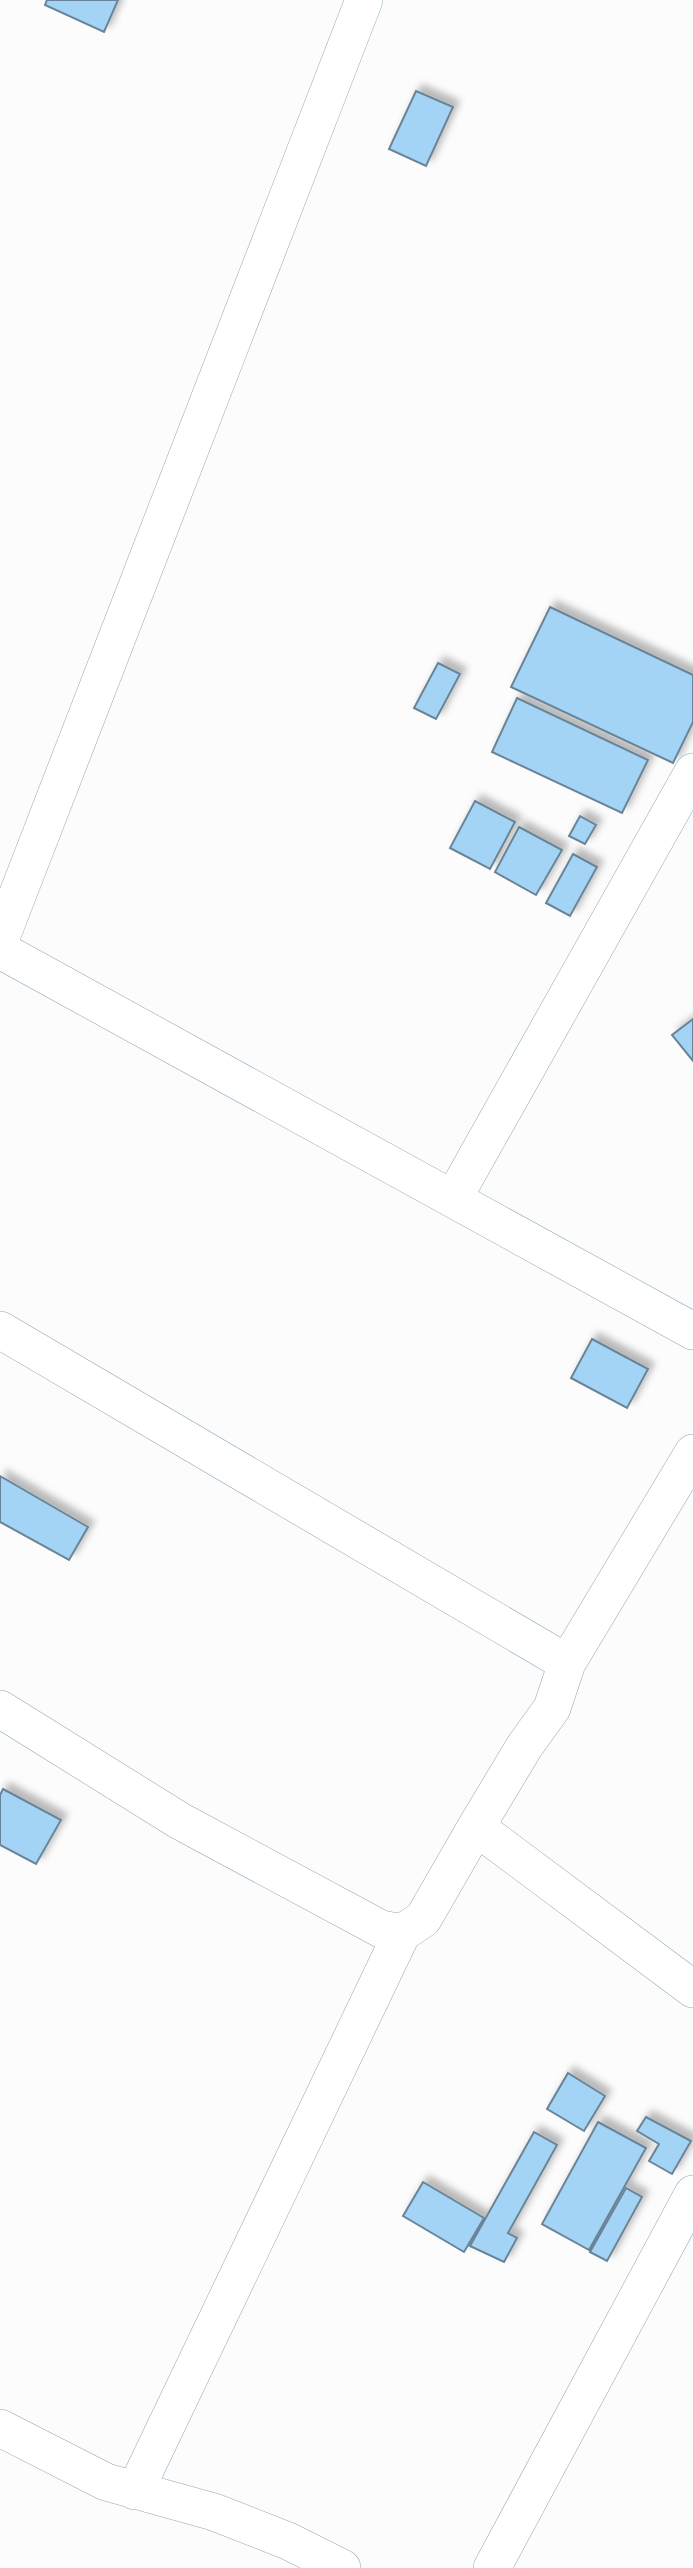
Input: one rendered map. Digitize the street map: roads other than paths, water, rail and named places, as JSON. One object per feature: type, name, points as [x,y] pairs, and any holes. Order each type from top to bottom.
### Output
[{"type":"street","points":[[0,940],[364,0]]},
{"type":"street","points":[[453,1199],[693,772]]},
{"type":"street","points":[[0,950],[693,1331]]},
{"type":"street","points":[[0,1330],[567,1663]]},
{"type":"street","points":[[135,2491],[402,1933],[423,1919],[524,1747],[552,1708],[567,1663],[693,1452]]},
{"type":"street","points":[[0,1709],[180,1821],[381,1929],[402,1933]]},
{"type":"street","points":[[476,1827],[693,1989]]},
{"type":"street","points":[[492,2568],[693,2194]]},
{"type":"street","points":[[0,2428],[106,2482],[214,2512],[288,2542],[342,2568]]}]
